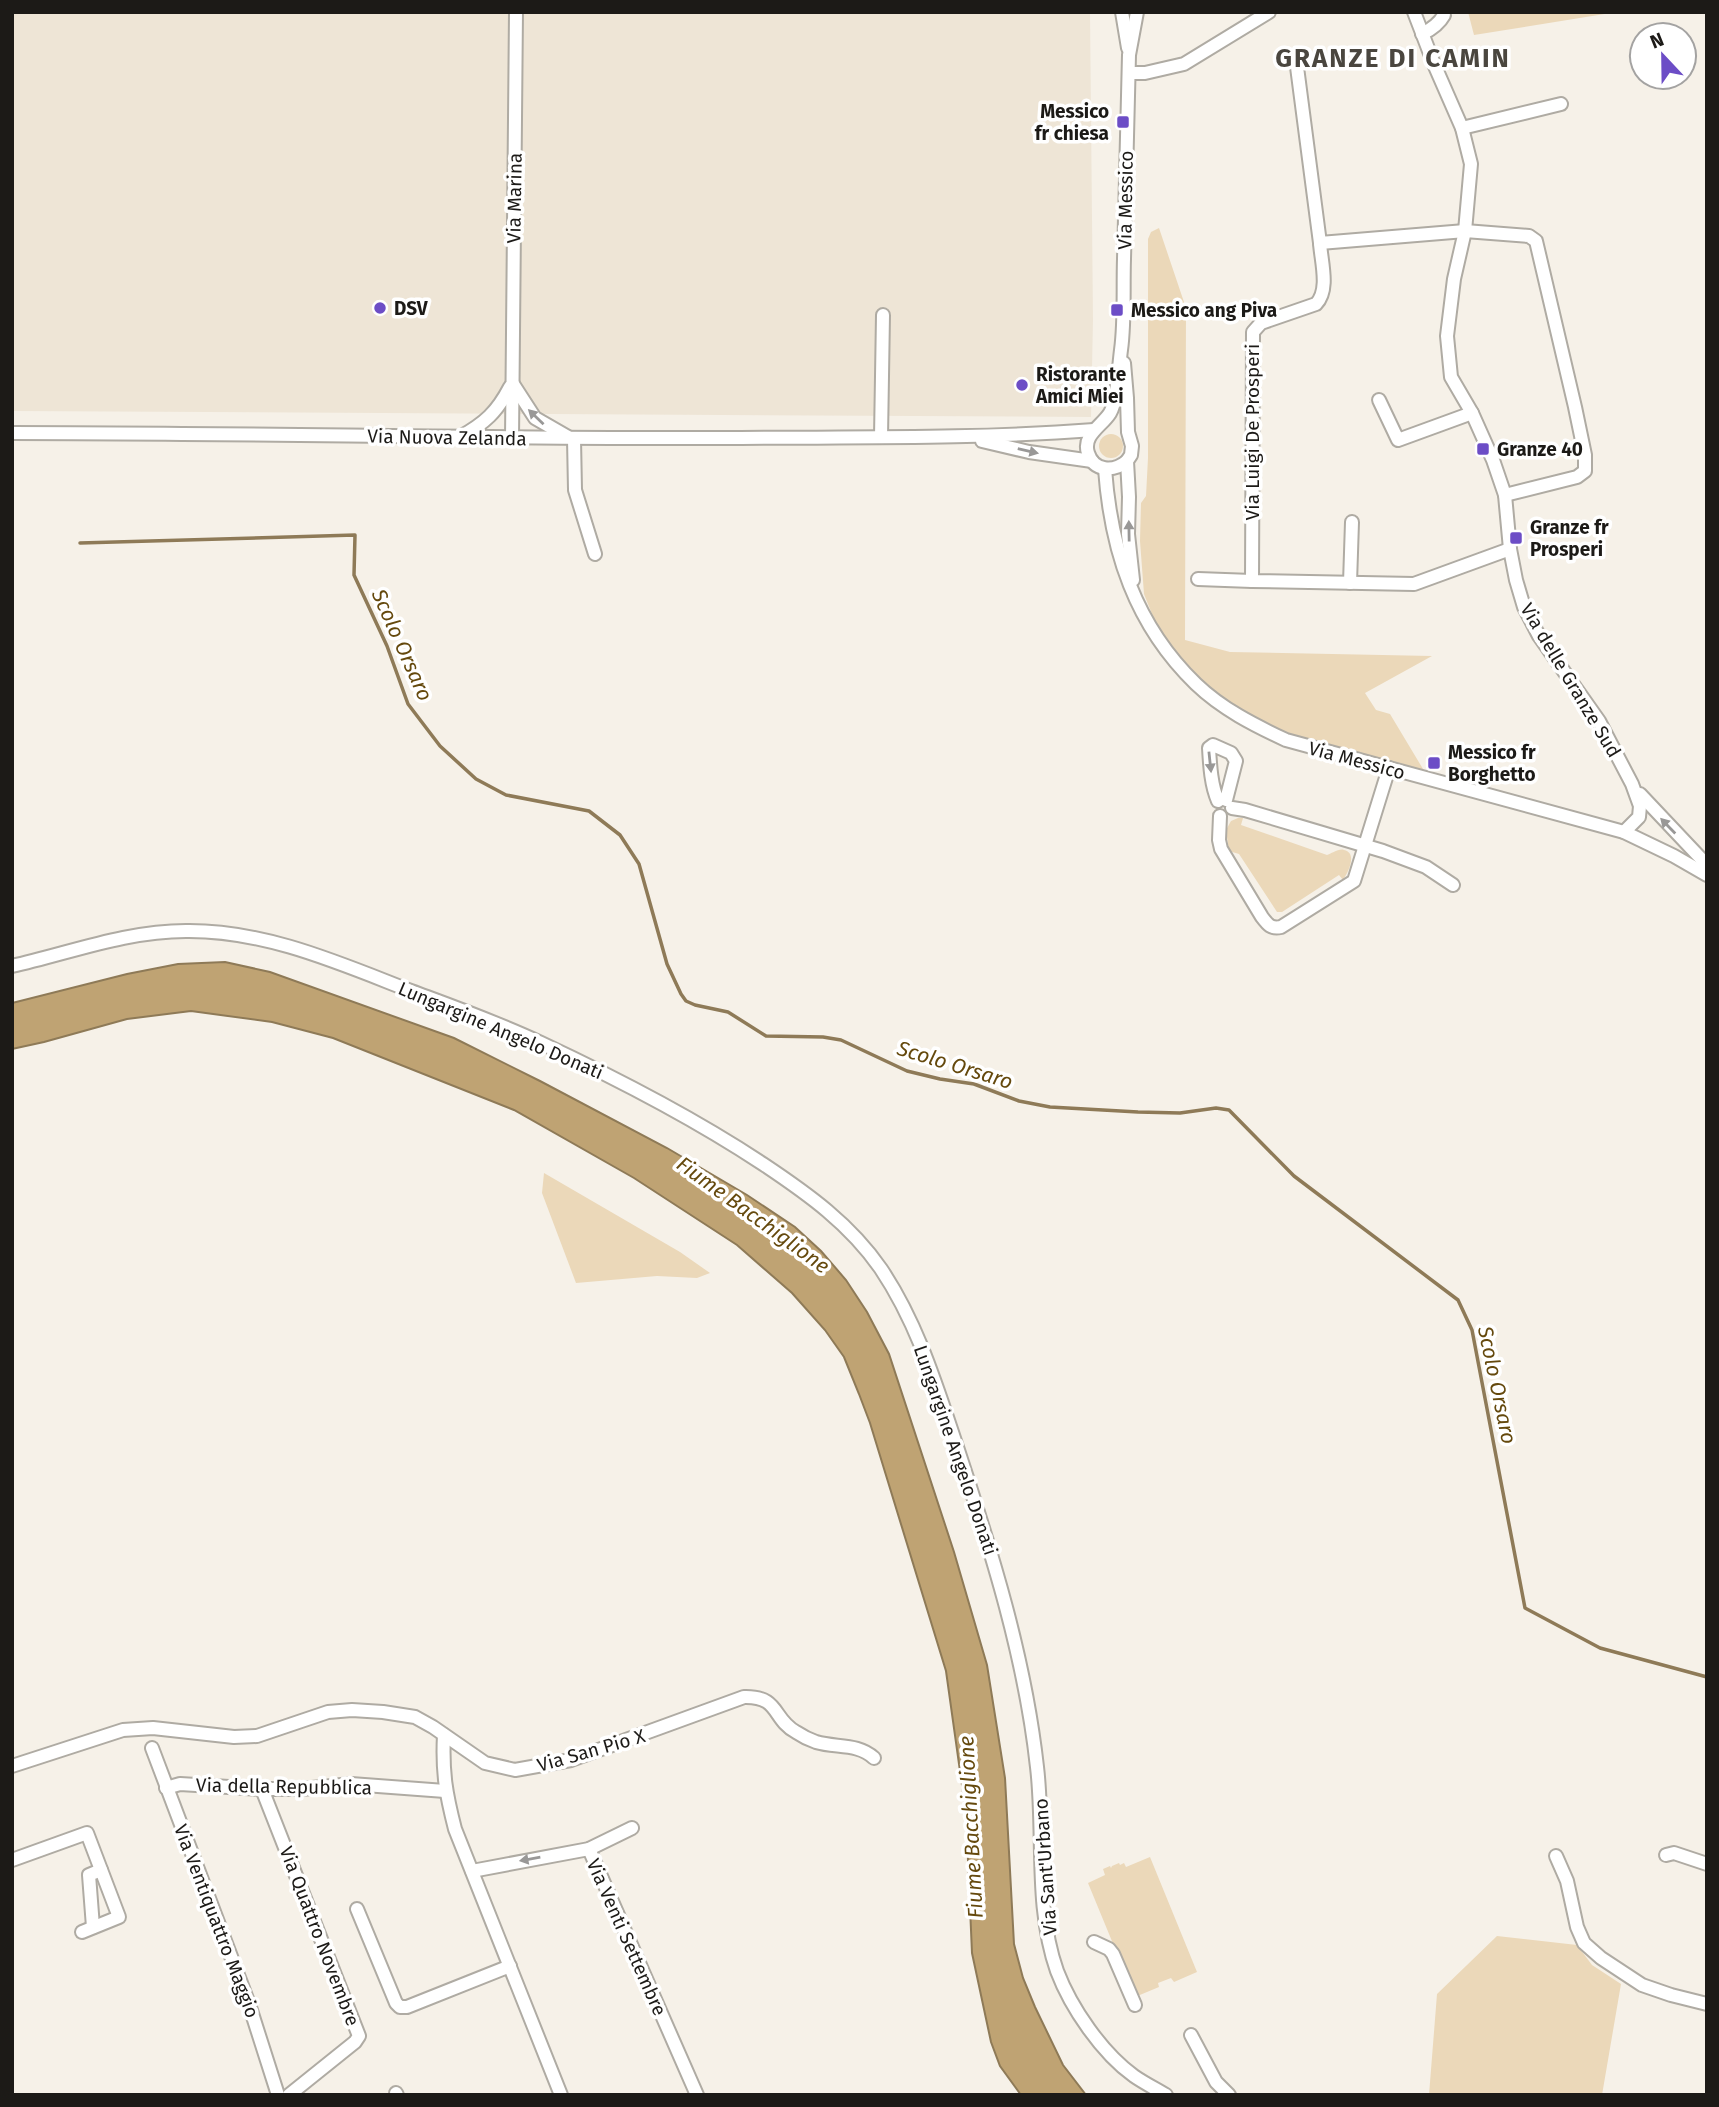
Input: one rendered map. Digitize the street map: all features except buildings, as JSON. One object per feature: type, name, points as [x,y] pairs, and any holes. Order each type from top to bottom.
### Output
[{"type":"street","name":"Via Marina","points":[[512,439],[516,12]]},
{"type":"street","name":"Via Messico","points":[[1092,461],[1087,445],[1112,411],[1122,346],[1129,55],[1122,12]]},
{"type":"street","name":"Via Messico","points":[[1129,55],[1137,12]]},
{"type":"street","points":[[1129,72],[1145,73],[1184,64],[1269,12]]},
{"type":"street","name":"Via delle Granze Sud","points":[[1414,12],[1462,128],[1471,164],[1465,231],[1454,279],[1447,336],[1451,377],[1472,413],[1505,495],[1510,549],[1524,607],[1539,636],[1599,722],[1640,806],[1639,817],[1624,832]]},
{"type":"street","points":[[1422,33],[1441,20],[1443,12]]},
{"type":"street","points":[[1297,67],[1320,243],[1465,231],[1529,236],[1536,241],[1586,455],[1585,471],[1577,477],[1505,495]]},
{"type":"street","points":[[1462,128],[1561,104]]},
{"type":"street","name":"Via Luigi De Prosperi","points":[[1252,580],[1253,332],[1261,323],[1316,304],[1321,299],[1324,286],[1320,243]]},
{"type":"street","points":[[881,437],[883,315]]},
{"type":"street","name":"Via Messico","points":[[1122,346],[1128,397],[1128,432],[1132,446],[1127,461],[1128,534],[1135,599]]},
{"type":"street","points":[[458,438],[486,421],[501,403],[512,383],[535,418],[573,439],[575,490],[595,554]]},
{"type":"street","points":[[1380,400],[1398,440],[1472,413]]},
{"type":"street","points":[[1098,428],[1112,424],[1128,432]]},
{"type":"street","name":"Via Nuova Zelanda","points":[[12,433],[199,433],[512,439],[964,438],[1060,433],[1098,428]]},
{"type":"street","points":[[1060,433],[1056,439],[1063,458]]},
{"type":"street","name":"Via Nuova Zelanda","points":[[964,438],[1063,458],[1092,461]]},
{"type":"street","points":[[1092,461],[1105,469],[1120,467],[1127,461]]},
{"type":"street","name":"Via Messico","points":[[1105,469],[1114,538],[1135,599],[1154,633],[1172,657],[1196,685],[1222,705],[1252,724],[1286,740],[1624,832],[1707,875]]},
{"type":"street","points":[[1349,583],[1352,522]]},
{"type":"street","points":[[1198,579],[1414,584],[1510,549]]},
{"type":"street","points":[[1389,768],[1365,845],[1354,881],[1281,926],[1274,928],[1268,925],[1221,849],[1220,816],[1214,809],[1225,803],[1365,845],[1426,867],[1453,885]]},
{"type":"street","name":"Via delle Granze Sud","points":[[1632,785],[1707,865]]},
{"type":"street","name":"Lungargine Angelo Donati","points":[[12,966],[138,934],[186,931],[242,934],[305,951],[524,1035],[596,1069],[720,1136],[809,1195],[834,1216],[880,1268],[918,1339],[983,1526],[1023,1677]]},
{"type":"street","name":"Via Sant'Urbano","points":[[1023,1677],[1039,1783],[1044,1911],[1057,1970],[1079,2015],[1104,2048],[1133,2076],[1166,2095]]},
{"type":"street","name":"Via San Pio X","points":[[12,1766],[123,1730],[153,1728],[234,1737],[257,1736],[316,1716],[352,1710],[415,1717],[485,1763],[515,1770],[571,1760],[744,1698],[759,1697],[770,1703],[792,1730],[817,1742],[861,1749],[874,1758]]},
{"type":"street","points":[[444,1735],[445,1791],[455,1829],[561,2095]]},
{"type":"street","name":"Via Ventiquattro Maggio","points":[[152,1748],[249,2004],[278,2095]]},
{"type":"street","name":"Via della Repubblica","points":[[166,1788],[180,1784],[262,1789],[351,1784],[445,1791]]},
{"type":"street","name":"Via Quattro Novembre","points":[[262,1789],[359,2036],[289,2095]]},
{"type":"street","points":[[589,1849],[632,1828]]},
{"type":"street","points":[[12,1860],[87,1833],[119,1917],[87,1930],[89,1875],[101,1870]]},
{"type":"street","name":"Via Venti Settembre","points":[[472,1871],[589,1849],[697,2095]]},
{"type":"street","points":[[1666,1855],[1674,1853],[1707,1864]]},
{"type":"street","points":[[1556,1856],[1567,1881],[1577,1927],[1584,1943],[1601,1958],[1642,1985],[1707,2004]]},
{"type":"street","points":[[357,1909],[400,2007],[407,2007],[510,1966]]},
{"type":"street","points":[[1094,1942],[1113,1954],[1135,2005]]},
{"type":"street","points":[[1191,2035],[1216,2082],[1228,2095]]},
{"type":"shaded area","points":[[12,12],[1090,12],[1093,320],[1091,417],[12,411]]},
{"type":"shaded area","points":[[1468,12],[1617,12],[1474,35]]},
{"type":"shaded area","points":[[1159,228],[1186,308],[1185,640],[1230,652],[1432,656],[1365,693],[1376,710],[1390,714],[1432,784],[1286,742],[1218,707],[1170,659],[1144,594],[1140,541],[1141,503],[1146,496],[1148,458],[1148,239],[1151,232]]},
{"type":"shaded area","points":[[1111,434],[1120,437],[1123,446],[1120,455],[1111,458],[1102,455],[1099,446],[1102,437]]},
{"type":"shaded area","points":[[1243,818],[1241,825],[1327,855],[1340,850],[1348,852],[1351,863],[1347,873],[1343,880],[1339,875],[1282,912],[1277,912],[1239,854],[1229,851],[1226,830],[1231,821]]},
{"type":"shaded area","points":[[544,1173],[680,1252],[710,1273],[697,1278],[657,1276],[576,1283],[542,1193]]},
{"type":"shaded area","points":[[1150,1857],[1197,1972],[1174,1982],[1171,1978],[1158,1983],[1159,1987],[1135,1997],[1088,1883],[1105,1875],[1103,1869],[1110,1866],[1111,1868],[1124,1863],[1126,1867]]},
{"type":"shaded area","points":[[1497,1936],[1577,1945],[1592,1965],[1621,1984],[1602,2095],[1429,2095],[1437,1994]]},
{"type":"water","name":"Fiume Bacchiglione","points":[[225,962],[270,972],[454,1038],[540,1081],[667,1148],[747,1195],[795,1227],[846,1280],[889,1354],[954,1552],[987,1665],[1005,1778],[1014,1944],[1023,1978],[1063,2065],[1086,2095],[1021,2095],[1000,2066],[991,2042],[972,1953],[966,1814],[946,1671],[870,1423],[844,1357],[825,1330],[792,1293],[737,1245],[634,1178],[514,1110],[333,1038],[272,1022],[191,1011],[127,1019],[12,1049],[12,1003],[178,964]]},
{"type":"waterway","name":"Scolo Orsaro","points":[[80,543],[355,535],[354,575],[387,646],[408,704],[440,746],[476,779],[506,795],[589,811],[620,835],[639,864],[667,964],[686,1001],[728,1012],[766,1036],[841,1040],[907,1071],[974,1084],[1019,1101],[1050,1107],[1138,1112],[1180,1113],[1216,1108],[1229,1110],[1294,1176],[1458,1300],[1472,1330],[1525,1608],[1600,1648],[1707,1677]]},
{"type":"place","name":"Messico fr chiesa","points":[[1123,122]]},
{"type":"place","name":"DSV","points":[[380,308]]},
{"type":"place","name":"Messico ang Piva","points":[[1117,310]]},
{"type":"place","name":"Ristorante Amici Miei","points":[[1022,385]]},
{"type":"place","name":"Granze 40","points":[[1483,449]]},
{"type":"place","name":"Granze fr Prosperi","points":[[1516,538]]},
{"type":"place","name":"Messico fr Borghetto","points":[[1434,763]]},
{"type":"district","name":"GRANZE DI CAMIN","points":[[1393,58]]}]
